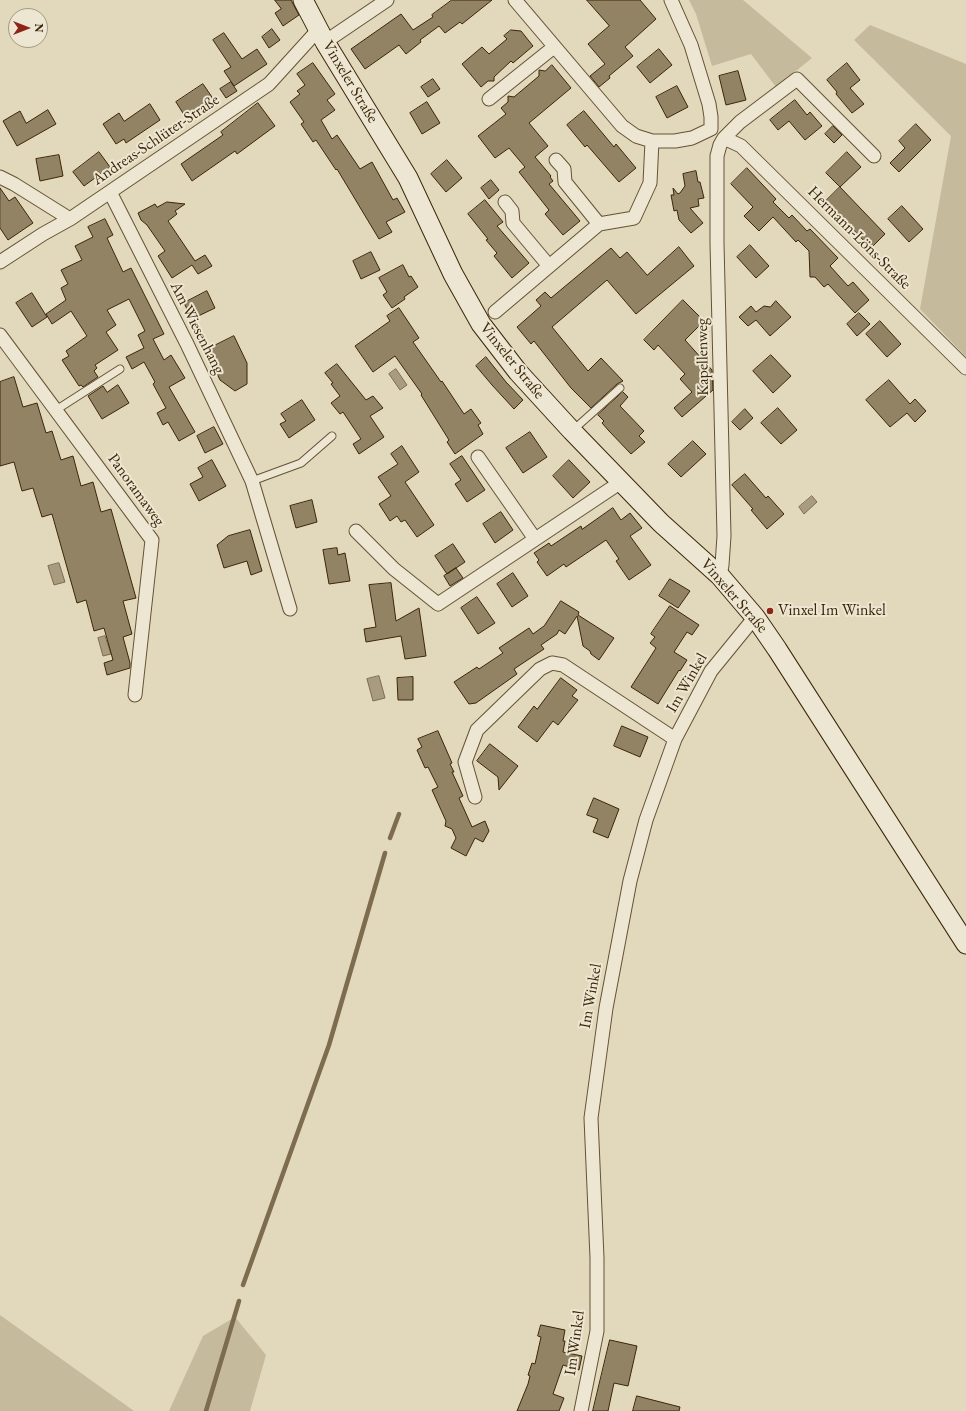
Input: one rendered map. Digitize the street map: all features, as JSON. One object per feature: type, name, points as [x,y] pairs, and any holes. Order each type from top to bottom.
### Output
[{"type":"main road","name":"Vinxeler Straße","points":[[303,0],[322,36],[408,178],[453,274],[481,324],[518,372],[572,431],[662,523],[720,576],[755,617],[966,944]]},
{"type":"street","name":"Andreas-Schlüter-Straße","points":[[0,262],[43,234],[70,219],[269,84],[322,36],[387,0]]},
{"type":"street","points":[[515,0],[622,126],[636,136],[652,141],[692,138],[710,129],[711,117],[709,104],[691,45],[671,0]]},
{"type":"street","points":[[489,99],[554,46]]},
{"type":"street","points":[[724,138],[740,122],[797,79],[874,156]]},
{"type":"street","name":"Hermann-Löns-Straße","points":[[724,138],[741,146],[966,368]]},
{"type":"street","name":"Kapellenweg","points":[[720,576],[724,536],[717,251],[717,156],[724,138]]},
{"type":"street","points":[[495,312],[600,224],[634,218],[650,183],[652,141]]},
{"type":"street","points":[[556,160],[564,169],[565,182],[600,224]]},
{"type":"street","points":[[0,177],[14,184],[70,219]]},
{"type":"street","name":"Am Wiesenhang","points":[[110,192],[187,344],[252,481],[290,609]]},
{"type":"street","points":[[505,202],[512,211],[513,223],[549,266]]},
{"type":"street","name":"Panoramaweg","points":[[0,335],[152,540],[135,695]]},
{"type":"street","points":[[478,457],[535,539]]},
{"type":"street","points":[[356,531],[394,569],[438,604],[621,482]]},
{"type":"street","name":"Im Winkel","points":[[581,1411],[597,1331],[597,1258],[591,1118],[604,1016],[630,881],[646,820],[675,738],[711,671],[755,617]]},
{"type":"street","points":[[475,797],[465,762],[477,730],[540,669],[552,664],[563,665],[675,738]]},
{"type":"lane","points":[[56,410],[120,370]]},
{"type":"lane","points":[[572,431],[620,388]]},
{"type":"lane","points":[[252,481],[301,463],[332,436]]},
{"type":"shaded area","points":[[689,0],[743,0],[812,58],[776,87],[751,54],[712,66],[696,14]]},
{"type":"shaded area","points":[[870,25],[966,64],[966,357],[920,309],[951,136],[854,40]]},
{"type":"shaded area","points":[[396,369],[407,385],[400,390],[389,374]]},
{"type":"shaded area","points":[[812,496],[817,502],[804,514],[799,507]]},
{"type":"shaded area","points":[[59,563],[65,582],[54,585],[48,566]]},
{"type":"shaded area","points":[[105,636],[111,654],[103,656],[98,638]]},
{"type":"shaded area","points":[[379,676],[385,698],[373,701],[367,679]]},
{"type":"shaded area","points":[[0,1315],[134,1411],[0,1411]]},
{"type":"shaded area","points":[[235,1317],[266,1355],[250,1411],[169,1411],[203,1336]]},
{"type":"building","points":[[275,0],[291,0],[299,15],[283,26],[275,13],[281,9]]},
{"type":"building","points":[[452,0],[492,0],[462,24],[460,22],[445,33],[439,26],[420,40],[421,42],[406,54],[399,45],[365,69],[351,49],[401,14],[413,30],[433,17],[432,15]]},
{"type":"building","points":[[587,0],[640,0],[656,19],[625,47],[633,56],[609,76],[610,78],[599,87],[590,76],[605,64],[588,44],[609,26]]},
{"type":"building","points":[[272,29],[280,40],[269,48],[262,37]]},
{"type":"building","points":[[511,30],[521,31],[533,46],[513,63],[511,61],[494,77],[494,81],[488,81],[481,87],[462,64],[482,47],[489,54],[507,39],[504,36]]},
{"type":"building","points":[[224,33],[242,59],[257,49],[267,64],[234,86],[224,71],[231,67],[213,40]]},
{"type":"building","points":[[659,49],[672,65],[650,83],[637,67]]},
{"type":"building","points":[[313,63],[335,94],[327,100],[335,110],[321,120],[332,139],[337,135],[360,169],[372,162],[393,200],[397,198],[405,212],[386,222],[392,232],[379,239],[337,169],[336,170],[316,140],[313,142],[301,124],[304,122],[290,102],[300,94],[297,91],[305,85],[297,74]]},
{"type":"building","points":[[847,63],[860,80],[850,88],[864,104],[852,113],[836,94],[837,92],[827,80]]},
{"type":"building","points":[[552,65],[571,88],[529,123],[548,146],[535,157],[551,176],[550,177],[553,181],[549,184],[580,221],[563,235],[545,214],[549,210],[519,172],[525,167],[509,148],[495,158],[478,136],[506,114],[501,108],[508,102],[508,96],[514,97],[539,76],[539,70],[545,71]]},
{"type":"building","points":[[738,71],[746,100],[726,105],[719,76]]},
{"type":"building","points":[[433,79],[440,89],[428,97],[421,87]]},
{"type":"building","points":[[231,82],[237,91],[226,98],[220,89]]},
{"type":"building","points":[[203,84],[214,100],[186,118],[176,102]]},
{"type":"building","points":[[677,86],[688,107],[667,118],[656,97]]},
{"type":"building","points":[[795,100],[807,115],[810,112],[822,126],[805,140],[789,121],[778,130],[770,120]]},
{"type":"building","points":[[427,102],[440,123],[422,134],[410,113]]},
{"type":"building","points":[[258,103],[275,126],[237,154],[235,151],[192,181],[181,164],[223,135],[221,132]]},
{"type":"building","points":[[150,104],[160,120],[126,143],[124,139],[116,144],[103,124],[119,113],[124,121]]},
{"type":"building","points":[[48,110],[56,124],[17,146],[3,121],[20,111],[26,123]]},
{"type":"building","points":[[584,111],[614,147],[616,144],[636,168],[619,182],[587,145],[585,147],[567,125]]},
{"type":"building","points":[[916,124],[931,140],[899,172],[890,163],[905,148],[899,141]]},
{"type":"building","points":[[833,126],[842,135],[834,143],[825,134]]},
{"type":"building","points":[[99,152],[110,167],[84,186],[73,172]]},
{"type":"building","points":[[847,152],[861,167],[840,187],[826,173]]},
{"type":"building","points":[[59,155],[63,176],[40,181],[36,159]]},
{"type":"building","points":[[447,160],[462,178],[446,192],[431,174]]},
{"type":"building","points":[[747,168],[776,199],[773,202],[789,218],[792,215],[807,231],[810,229],[838,258],[830,266],[848,286],[853,282],[869,300],[855,313],[828,284],[824,287],[815,277],[810,277],[809,251],[798,240],[796,242],[773,217],[759,231],[744,216],[753,207],[731,184]]},
{"type":"building","points":[[696,171],[698,182],[700,182],[704,198],[698,199],[699,206],[690,208],[703,223],[691,233],[679,220],[677,210],[674,211],[671,195],[674,195],[673,188],[678,194],[685,186],[683,174]]},
{"type":"building","points":[[491,180],[499,190],[489,199],[481,188]]},
{"type":"building","points":[[840,187],[885,234],[871,248],[835,211],[833,212],[825,202]]},
{"type":"building","points":[[0,188],[9,201],[15,197],[33,223],[8,240],[0,228]]},
{"type":"building","points":[[485,200],[503,222],[497,226],[529,263],[512,278],[494,256],[497,253],[468,214]]},
{"type":"building","points":[[167,202],[185,204],[175,211],[177,214],[168,221],[195,261],[205,255],[212,266],[198,274],[192,265],[172,278],[158,256],[165,251],[147,225],[141,220],[138,213],[155,204],[157,207]]},
{"type":"building","points":[[902,206],[923,229],[909,242],[888,219]]},
{"type":"building","points":[[105,219],[113,235],[107,238],[123,272],[131,268],[164,334],[153,339],[164,360],[171,355],[185,378],[169,387],[195,432],[179,441],[168,422],[163,425],[157,413],[166,408],[153,384],[155,382],[144,362],[132,369],[126,357],[144,348],[138,335],[145,331],[129,299],[107,310],[116,325],[106,332],[118,350],[95,365],[97,368],[94,371],[98,377],[83,387],[81,385],[79,386],[62,360],[69,356],[66,351],[87,336],[71,311],[52,324],[46,314],[66,300],[61,288],[68,284],[61,270],[82,260],[75,246],[93,237],[88,227]]},
{"type":"building","points":[[750,245],[769,266],[756,278],[737,257]]},
{"type":"building","points":[[679,247],[694,266],[636,314],[607,280],[552,327],[588,371],[601,358],[623,381],[617,384],[591,408],[571,388],[534,341],[531,344],[517,327],[541,306],[536,300],[545,292],[551,298],[611,248],[620,258],[627,252],[647,275]]},
{"type":"building","points":[[371,252],[380,270],[361,279],[353,261]]},
{"type":"building","points":[[403,265],[409,277],[411,276],[418,287],[392,308],[383,295],[387,292],[379,278]]},
{"type":"building","points":[[207,291],[215,308],[192,319],[184,303]]},
{"type":"building","points":[[32,293],[47,317],[32,327],[16,303]]},
{"type":"building","points":[[683,300],[704,321],[685,340],[712,370],[713,390],[682,417],[674,408],[692,392],[680,379],[685,374],[658,345],[654,350],[644,340]]},
{"type":"building","points":[[776,301],[791,317],[770,336],[756,320],[748,326],[739,317],[751,306],[756,312],[764,306],[770,307]]},
{"type":"building","points":[[399,308],[419,338],[413,342],[441,382],[442,381],[464,414],[471,409],[481,423],[478,425],[483,434],[455,454],[447,442],[449,440],[421,395],[422,394],[395,356],[373,372],[355,346],[390,321],[387,316]]},
{"type":"building","points":[[859,313],[870,324],[857,336],[847,324]]},
{"type":"building","points":[[880,321],[901,344],[887,357],[866,334]]},
{"type":"building","points":[[234,336],[247,363],[247,384],[235,391],[220,380],[206,350]]},
{"type":"building","points":[[771,355],[791,376],[773,393],[753,371]]},
{"type":"building","points":[[486,357],[523,400],[514,409],[476,366]]},
{"type":"building","points":[[337,364],[366,400],[373,396],[383,408],[370,416],[384,437],[359,454],[353,444],[361,439],[343,412],[340,414],[331,403],[340,396],[331,384],[333,383],[325,373]]},
{"type":"building","points":[[14,377],[23,407],[37,403],[46,433],[52,431],[61,460],[73,456],[81,486],[93,482],[101,512],[111,509],[136,598],[123,601],[132,634],[123,637],[130,668],[107,675],[104,663],[113,660],[104,628],[94,631],[86,600],[77,603],[52,514],[42,517],[33,488],[22,491],[14,462],[0,466],[0,382]]},
{"type":"building","points":[[889,380],[910,404],[915,399],[926,411],[915,422],[907,413],[890,427],[866,400]]},
{"type":"building","points":[[118,385],[129,403],[102,419],[88,396],[103,386],[107,392]]},
{"type":"building","points":[[623,392],[628,397],[620,406],[644,431],[639,436],[645,442],[631,454],[602,423],[604,421],[598,415]]},
{"type":"building","points":[[302,400],[315,420],[289,438],[280,424],[286,421],[281,414]]},
{"type":"building","points":[[778,408],[797,430],[781,444],[761,423]]},
{"type":"building","points":[[745,409],[753,418],[740,430],[732,422]]},
{"type":"building","points":[[214,427],[223,444],[205,453],[197,436]]},
{"type":"building","points":[[530,432],[547,457],[523,473],[506,448]]},
{"type":"building","points":[[693,441],[706,454],[681,477],[668,464]]},
{"type":"building","points":[[402,446],[419,472],[405,482],[434,525],[417,537],[405,520],[401,522],[397,516],[390,521],[379,504],[391,496],[378,477],[398,464],[391,454]]},
{"type":"building","points":[[462,456],[485,490],[467,502],[455,484],[461,480],[450,464]]},
{"type":"building","points":[[212,460],[226,486],[199,501],[190,484],[203,477],[198,468]]},
{"type":"building","points":[[569,460],[590,482],[573,498],[553,476]]},
{"type":"building","points":[[745,474],[766,498],[768,496],[784,514],[767,529],[751,510],[753,509],[732,485]]},
{"type":"building","points":[[312,500],[317,522],[296,528],[290,506]]},
{"type":"building","points":[[613,508],[621,520],[630,513],[642,528],[630,536],[651,565],[629,580],[616,561],[619,559],[606,540],[566,567],[564,564],[547,576],[537,562],[539,560],[534,553],[549,543],[551,546],[581,526],[582,529]]},
{"type":"building","points":[[501,512],[513,530],[495,543],[483,524]]},
{"type":"building","points":[[250,530],[262,571],[251,575],[247,561],[224,568],[217,545],[228,536]]},
{"type":"building","points":[[453,544],[465,562],[447,574],[435,556]]},
{"type":"building","points":[[337,548],[338,555],[345,553],[350,581],[329,584],[323,550]]},
{"type":"building","points":[[456,568],[463,578],[450,586],[444,576]]},
{"type":"building","points":[[513,573],[528,596],[512,607],[497,584]]},
{"type":"building","points":[[670,579],[690,591],[678,608],[659,596]]},
{"type":"building","points":[[391,583],[396,621],[419,608],[426,656],[405,659],[401,636],[366,642],[364,629],[376,627],[369,585]]},
{"type":"building","points":[[477,597],[495,623],[478,634],[461,608]]},
{"type":"building","points":[[561,601],[579,612],[578,615],[614,638],[599,660],[583,646],[577,616],[565,634],[559,630],[557,634],[541,645],[544,649],[514,669],[517,674],[476,703],[469,704],[454,682],[477,667],[479,669],[503,653],[499,648],[529,628],[533,634],[544,626]]},
{"type":"building","points":[[670,606],[699,625],[692,635],[687,632],[674,652],[687,660],[658,704],[631,687],[656,648],[650,643],[655,637],[651,634]]},
{"type":"building","points":[[413,677],[413,700],[398,700],[397,678]]},
{"type":"building","points":[[561,678],[577,690],[572,696],[578,700],[558,725],[553,721],[537,742],[518,727],[534,706],[537,709]]},
{"type":"building","points":[[622,726],[648,737],[640,757],[614,746]]},
{"type":"building","points":[[438,731],[452,763],[450,764],[454,772],[452,772],[463,796],[459,798],[472,827],[485,821],[489,831],[483,842],[475,838],[466,856],[451,848],[456,838],[452,829],[445,826],[446,821],[432,790],[438,787],[428,767],[425,768],[417,750],[422,747],[418,739]]},
{"type":"building","points":[[490,744],[518,766],[499,790],[498,777],[477,761]]},
{"type":"building","points":[[594,798],[619,809],[608,838],[593,832],[598,819],[587,815]]},
{"type":"building","points":[[541,1325],[565,1330],[563,1352],[582,1356],[579,1370],[563,1365],[553,1394],[564,1398],[559,1411],[517,1411],[528,1384],[530,1376],[528,1375],[532,1363],[535,1364],[541,1337],[538,1336]]},
{"type":"building","points":[[610,1340],[637,1346],[628,1386],[614,1383],[608,1411],[593,1411]]},
{"type":"building","points":[[637,1396],[680,1407],[679,1411],[633,1411]]},
{"type":"waterway","points":[[390,838],[399,814]]},
{"type":"waterway","points":[[243,1285],[329,1045],[385,853]]},
{"type":"waterway","points":[[206,1411],[239,1301]]},
{"type":"place","name":"Vinxel Im Winkel","points":[[770,611]]}]
